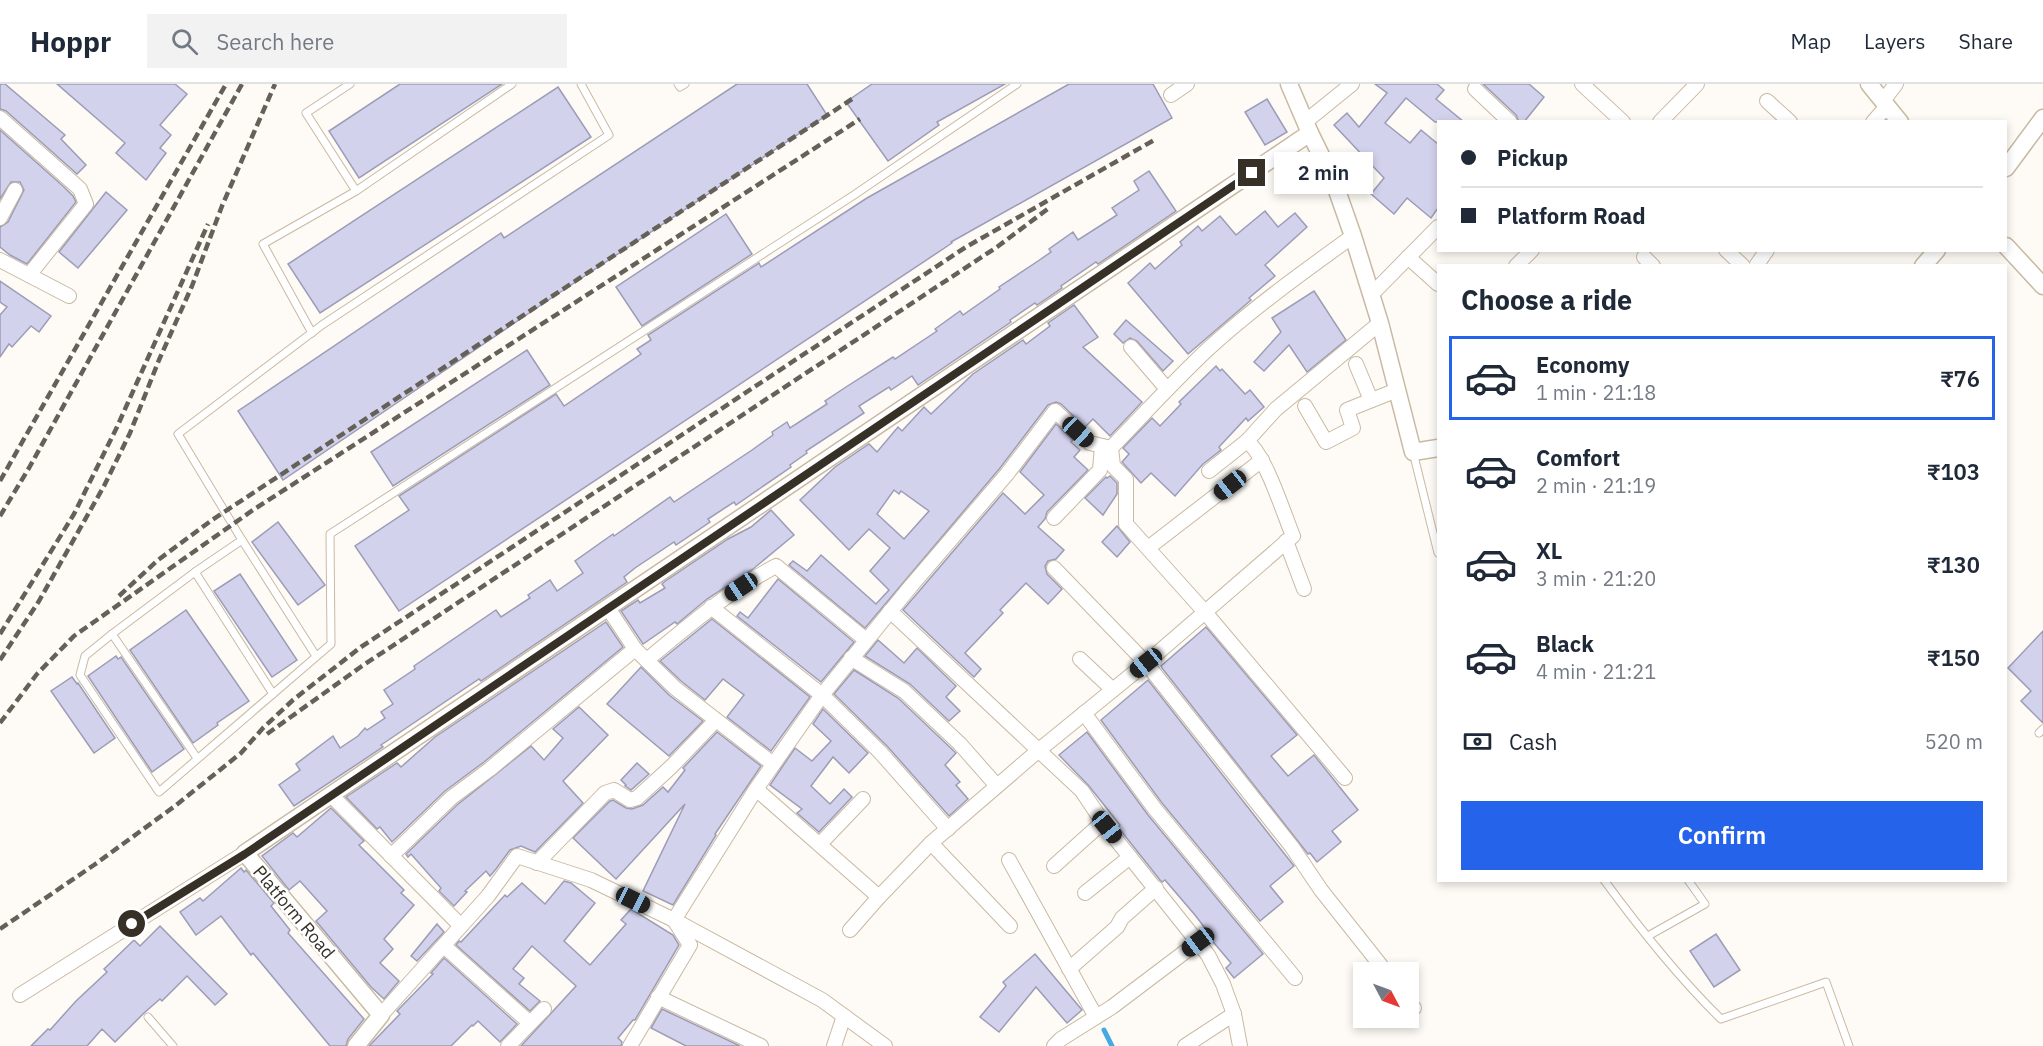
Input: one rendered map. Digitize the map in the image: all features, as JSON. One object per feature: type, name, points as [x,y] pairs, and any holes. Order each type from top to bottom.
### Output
[{"type":"street","points":[[1171,95],[1187,84]]},
{"type":"street","points":[[1290,84],[1334,182],[1353,236],[1380,322],[1413,452],[1437,448]]},
{"type":"street","points":[[1308,128],[1352,84]]},
{"type":"street","points":[[1582,84],[1621,120]]},
{"type":"street","points":[[1662,120],[1697,84]]},
{"type":"street","points":[[1869,84],[1898,120]]},
{"type":"street","points":[[1874,120],[1896,84]]},
{"type":"street","points":[[1475,89],[1508,120]]},
{"type":"street","points":[[1767,101],[1788,120]]},
{"type":"street","points":[[0,118],[80,189],[86,204],[29,275]]},
{"type":"street","points":[[2007,167],[2043,118]]},
{"type":"street","name":"Platform Road","points":[[381,1016],[245,854],[1308,128]]},
{"type":"street","points":[[0,218],[15,190]]},
{"type":"street","points":[[1371,295],[1437,228]]},
{"type":"street","points":[[1054,518],[1100,470],[1107,447],[1210,348],[1278,290],[1353,236]]},
{"type":"street","points":[[2007,247],[2042,284]]},
{"type":"street","points":[[1518,264],[1530,252]]},
{"type":"street","points":[[1728,252],[1741,264]]},
{"type":"street","points":[[1925,264],[1934,252]]},
{"type":"street","points":[[1408,257],[1437,283]]},
{"type":"street","points":[[0,260],[69,296]]},
{"type":"street","points":[[1209,471],[1247,441],[1276,409],[1380,322]]},
{"type":"street","points":[[1131,347],[1167,389]]},
{"type":"street","points":[[1356,364],[1371,400]]},
{"type":"street","points":[[1305,406],[1326,442],[1353,428],[1347,410],[1397,390]]},
{"type":"street","points":[[674,920],[756,789],[822,695],[1007,474],[1055,411],[1090,443],[1107,447]]},
{"type":"street","points":[[850,930],[931,843],[1293,536],[1262,460],[1253,445],[1247,441]]},
{"type":"street","points":[[1107,447],[1113,466],[1126,478],[1126,524],[1204,611],[1345,778]]},
{"type":"street","points":[[1148,548],[1262,460]]},
{"type":"street","points":[[1286,541],[1304,589]]},
{"type":"street","points":[[648,659],[711,607],[776,566],[866,640]]},
{"type":"street","points":[[1054,568],[1146,663],[1292,847],[1321,890],[1378,962]]},
{"type":"street","points":[[711,607],[822,695],[880,752],[948,829]]},
{"type":"street","points":[[608,608],[635,649],[648,659],[675,688],[773,764]]},
{"type":"street","points":[[890,611],[1082,791],[1103,822],[1208,955],[1223,984],[1234,1014],[1240,1046]]},
{"type":"street","points":[[391,856],[451,798],[490,769],[635,649]]},
{"type":"street","points":[[851,658],[904,692],[960,744],[998,786]]},
{"type":"street","points":[[1080,659],[1113,690]]},
{"type":"street","points":[[1084,713],[1155,809],[1295,978]]},
{"type":"street","points":[[537,862],[605,793],[614,790],[630,800],[637,798],[672,766],[716,720]]},
{"type":"street","points":[[756,789],[879,897]]},
{"type":"street","points":[[331,795],[460,926]]},
{"type":"street","points":[[820,844],[863,799]]},
{"type":"street","points":[[1054,866],[1103,822]]},
{"type":"street","points":[[931,843],[1010,926]]},
{"type":"street","points":[[20,995],[245,854]]},
{"type":"street","points":[[356,1046],[488,896],[517,856],[591,880],[674,920],[822,1000],[885,1046]]},
{"type":"street","points":[[1085,893],[1131,857]]},
{"type":"street","points":[[1009,860],[1096,1017]]},
{"type":"street","points":[[1069,969],[1117,927],[1122,918],[1156,888]]},
{"type":"street","points":[[630,1046],[690,945],[674,920]]},
{"type":"street","points":[[1054,1046],[1061,1039],[1112,1007],[1198,942]]},
{"type":"street","points":[[444,946],[530,1023]]},
{"type":"street","points":[[658,997],[761,1046]]},
{"type":"street","points":[[508,1046],[544,1009]]},
{"type":"street","points":[[1185,1046],[1234,1014]]},
{"type":"street","points":[[834,1046],[844,1016]]},
{"type":"lane","points":[[350,84],[306,113],[356,191]]},
{"type":"lane","points":[[312,333],[263,244],[356,191],[512,84]]},
{"type":"lane","points":[[316,656],[178,434],[312,333],[609,135],[581,84]]},
{"type":"lane","points":[[678,84],[680,87],[685,84]]},
{"type":"lane","points":[[242,540],[195,572],[85,656],[80,675],[159,792],[331,644],[330,534],[844,201],[1017,84]]},
{"type":"lane","points":[[1413,452],[1437,549]]},
{"type":"lane","points":[[195,572],[273,694]]},
{"type":"lane","points":[[112,634],[197,758]]},
{"type":"lane","points":[[1606,882],[1700,999],[1721,1019],[1826,982],[1849,1046]]},
{"type":"lane","points":[[1648,936],[1705,904],[1689,882]]},
{"type":"lane","points":[[148,1017],[173,1046]]},
{"type":"building","points":[[0,84],[5,84],[65,135],[61,139],[86,165],[77,174],[6,111],[0,109]]},
{"type":"building","points":[[57,84],[175,84],[187,94],[160,125],[171,135],[160,148],[166,153],[146,180],[116,153],[125,143]]},
{"type":"building","points":[[400,84],[502,84],[359,178],[329,131]]},
{"type":"building","points":[[737,84],[807,84],[827,115],[283,480],[238,411],[501,233],[504,238]]},
{"type":"building","points":[[872,84],[1005,84],[937,122],[939,125],[888,161],[846,102]]},
{"type":"building","points":[[1069,84],[1153,84],[1172,118],[951,242],[399,611],[355,546],[409,510],[399,496],[556,394],[564,406],[641,354],[637,349],[651,340],[648,335],[759,263],[761,267],[867,198]]},
{"type":"building","points":[[1375,84],[1437,84],[1444,90],[1436,99],[1462,120],[1437,120],[1435,122],[1406,98],[1385,123],[1410,143],[1421,130],[1437,143],[1437,209],[1431,218],[1407,198],[1394,214],[1371,194],[1384,178],[1334,125],[1347,113],[1359,127],[1387,93]]},
{"type":"building","points":[[1483,84],[1529,84],[1544,97],[1526,120],[1518,120],[1516,115]]},
{"type":"building","points":[[558,87],[591,137],[320,313],[288,264]]},
{"type":"building","points":[[1267,99],[1287,132],[1265,145],[1245,112]]},
{"type":"building","points":[[0,130],[64,187],[76,202],[27,264],[0,247],[0,227],[8,222],[24,190],[20,182],[11,182],[0,199]]},
{"type":"building","points":[[1149,171],[1176,211],[1098,264],[1096,262],[1037,305],[1035,303],[918,385],[912,376],[891,390],[889,387],[859,406],[864,413],[806,451],[807,453],[790,465],[791,467],[736,505],[734,502],[708,519],[710,522],[676,545],[674,542],[635,568],[624,577],[627,582],[481,681],[479,679],[294,806],[279,785],[300,770],[296,764],[333,736],[340,748],[358,736],[365,728],[367,730],[385,718],[381,712],[393,704],[384,690],[415,669],[414,666],[496,610],[501,617],[530,598],[528,595],[550,580],[557,591],[583,573],[575,561],[613,534],[614,536],[670,497],[674,502],[752,450],[787,422],[790,428],[827,404],[825,401],[846,387],[893,357],[895,359],[937,331],[935,329],[960,311],[963,315],[1000,289],[999,287],[1051,252],[1049,249],[1073,232],[1078,240],[1117,215],[1112,208],[1139,190],[1134,181]]},
{"type":"building","points":[[106,192],[127,210],[78,268],[59,252]]},
{"type":"building","points":[[1265,211],[1278,227],[1295,213],[1307,227],[1265,265],[1275,276],[1249,298],[1251,300],[1188,354],[1128,283],[1150,263],[1155,269],[1182,245],[1180,242],[1198,226],[1202,231],[1220,216],[1236,235]]},
{"type":"building","points":[[726,214],[752,254],[642,326],[616,287]]},
{"type":"building","points":[[0,281],[51,316],[39,332],[31,326],[12,347],[9,344],[0,357],[0,315],[7,307],[0,302]]},
{"type":"building","points":[[1314,291],[1346,340],[1307,372],[1289,345],[1264,371],[1254,362],[1281,332],[1272,318]]},
{"type":"building","points":[[1074,305],[1098,337],[1083,347],[1142,402],[1110,436],[1093,419],[1085,427],[1061,404],[1056,402],[1048,405],[1000,468],[865,628],[789,565],[793,561],[807,571],[821,555],[876,604],[889,590],[870,571],[890,548],[869,529],[849,550],[800,500],[835,467],[869,444],[877,452],[898,427],[902,431],[924,407],[931,414],[973,374],[1023,340],[1026,344],[1050,326],[1048,323]],"holes":[[[894,490],[899,494],[901,491],[929,511],[904,539],[877,514]]]},
{"type":"building","points":[[1126,320],[1173,361],[1163,371],[1137,341],[1130,338],[1123,343],[1114,334]]},
{"type":"building","points":[[527,350],[550,385],[393,486],[371,452]]},
{"type":"building","points":[[1216,366],[1220,371],[1222,369],[1245,394],[1250,390],[1264,407],[1248,421],[1246,418],[1219,447],[1221,450],[1203,464],[1175,496],[1151,473],[1141,483],[1122,462],[1129,454],[1123,448],[1152,418],[1160,426],[1181,404],[1179,402]]},
{"type":"building","points":[[1056,424],[1080,450],[1074,457],[1088,470],[1047,512],[1045,519],[1038,527],[1064,550],[1056,559],[1048,561],[1045,566],[1047,574],[1062,589],[1048,604],[1026,583],[1000,610],[1003,613],[965,653],[981,669],[974,677],[903,610],[1003,493],[1025,514],[1044,495],[1020,472]]},
{"type":"building","points":[[1110,476],[1117,483],[1117,494],[1103,515],[1085,498],[1106,477]]},
{"type":"building","points":[[771,510],[794,535],[753,569],[707,599],[677,624],[675,622],[643,644],[621,611],[638,600],[640,603],[665,588],[662,584],[664,582],[728,539],[751,527]]},
{"type":"building","points":[[278,522],[325,585],[298,605],[252,542]]},
{"type":"building","points":[[1117,526],[1130,542],[1117,557],[1102,542]]},
{"type":"building","points":[[240,574],[297,660],[272,677],[214,591]]},
{"type":"building","points":[[778,579],[854,642],[821,682],[737,616],[740,612],[748,618]]},
{"type":"building","points":[[186,610],[249,701],[193,743],[130,650]]},
{"type":"building","points":[[712,619],[810,697],[771,751],[727,717],[744,695],[723,679],[705,700],[660,661]]},
{"type":"building","points":[[606,622],[623,647],[484,762],[445,791],[392,842],[380,827],[377,829],[346,797],[397,763],[401,767],[435,737]]},
{"type":"building","points":[[1206,627],[1297,735],[1271,756],[1288,776],[1314,755],[1358,810],[1332,831],[1341,842],[1317,862],[1310,853],[1308,854],[1161,666]]},
{"type":"building","points":[[2043,631],[2043,723],[2021,701],[2031,691],[2008,668]]},
{"type":"building","points":[[878,640],[904,663],[917,648],[956,686],[946,697],[960,711],[949,721],[910,684],[865,656]]},
{"type":"building","points":[[116,656],[118,659],[121,657],[184,749],[152,772],[88,676]]},
{"type":"building","points":[[641,667],[669,695],[703,721],[669,756],[607,704]]},
{"type":"building","points":[[854,670],[898,698],[956,753],[945,765],[960,782],[956,785],[968,799],[949,816],[887,746],[834,694]]},
{"type":"building","points":[[72,677],[115,738],[94,753],[51,691]]},
{"type":"building","points":[[1148,680],[1294,866],[1270,886],[1283,902],[1260,921],[1162,803],[1101,720]]},
{"type":"building","points":[[579,707],[608,735],[563,781],[583,803],[535,852],[521,846],[510,850],[490,876],[486,871],[465,891],[467,892],[454,906],[439,891],[441,888],[411,854],[408,857],[406,854],[457,805],[531,746],[544,760],[563,738],[553,729]]},
{"type":"building","points":[[823,709],[868,753],[849,773],[833,757],[811,786],[830,804],[844,789],[852,797],[819,832],[797,813],[802,809],[770,785],[795,748],[812,761],[831,741],[813,724]]},
{"type":"building","points":[[717,732],[761,766],[715,834],[673,905],[643,891],[685,804],[616,879],[573,838],[610,801],[613,800],[632,809],[643,805],[663,787],[668,792],[685,770],[683,768]]},
{"type":"building","points":[[1087,732],[1148,815],[1263,954],[1234,978],[1226,968],[1231,963],[1209,937],[1211,936],[1195,915],[1165,880],[1162,882],[1160,880],[1089,786],[1059,755]]},
{"type":"building","points":[[637,763],[649,774],[631,790],[621,780]]},
{"type":"building","points":[[331,808],[364,841],[359,845],[404,890],[401,893],[414,905],[384,939],[393,949],[380,963],[399,981],[384,999],[371,987],[316,921],[327,911],[300,881],[289,890],[262,856],[293,833],[297,837]]},
{"type":"building","points":[[241,868],[244,872],[246,870],[274,903],[271,906],[290,930],[288,933],[364,1019],[348,1039],[346,1046],[330,1046],[253,953],[251,955],[221,916],[196,935],[180,912],[200,898],[203,901]]},
{"type":"building","points":[[564,881],[571,883],[595,903],[564,941],[590,965],[626,924],[621,920],[631,909],[673,935],[679,945],[635,1020],[618,1038],[622,1042],[621,1046],[521,1046],[576,986],[532,946],[513,969],[524,978],[519,984],[540,1001],[530,1011],[456,945],[505,895],[507,897],[522,883],[545,904]]},
{"type":"building","points":[[437,924],[444,932],[417,961],[411,956]]},
{"type":"building","points":[[160,926],[227,994],[215,1005],[187,976],[115,1042],[102,1029],[87,1046],[31,1046],[107,972],[104,969],[134,940],[140,946]]},
{"type":"building","points":[[1716,934],[1740,970],[1714,987],[1690,951]]},
{"type":"building","points":[[1035,954],[1082,1010],[1067,1023],[1036,987],[999,1032],[980,1017],[1006,986],[1003,982]]},
{"type":"building","points":[[444,958],[517,1024],[500,1042],[478,1021],[451,1046],[369,1046],[400,1014],[397,1011],[433,974],[431,973]]},
{"type":"building","points":[[662,1009],[740,1046],[686,1046],[651,1028]]},
{"type":"waterway","points":[[1104,1030],[1112,1046]]},
{"type":"railway","points":[[0,481],[226,84]]},
{"type":"railway","points":[[0,516],[29,468],[242,84]]},
{"type":"railway","points":[[0,660],[39,601],[104,486],[130,433],[192,286],[222,206],[275,84]]},
{"type":"railway","points":[[119,596],[158,560],[212,520],[852,99]]},
{"type":"railway","points":[[0,723],[37,674],[74,636],[253,510],[860,119]]},
{"type":"railway","points":[[0,929],[175,806],[241,753],[263,728],[293,700],[361,647],[966,247],[1156,139]]},
{"type":"railway","points":[[267,734],[362,666],[997,247],[1049,208]]},
{"type":"railway","points":[[0,634],[74,514],[117,427],[208,224]]},
{"type":"route","points":[[132,924],[245,854],[1252,173]]}]
